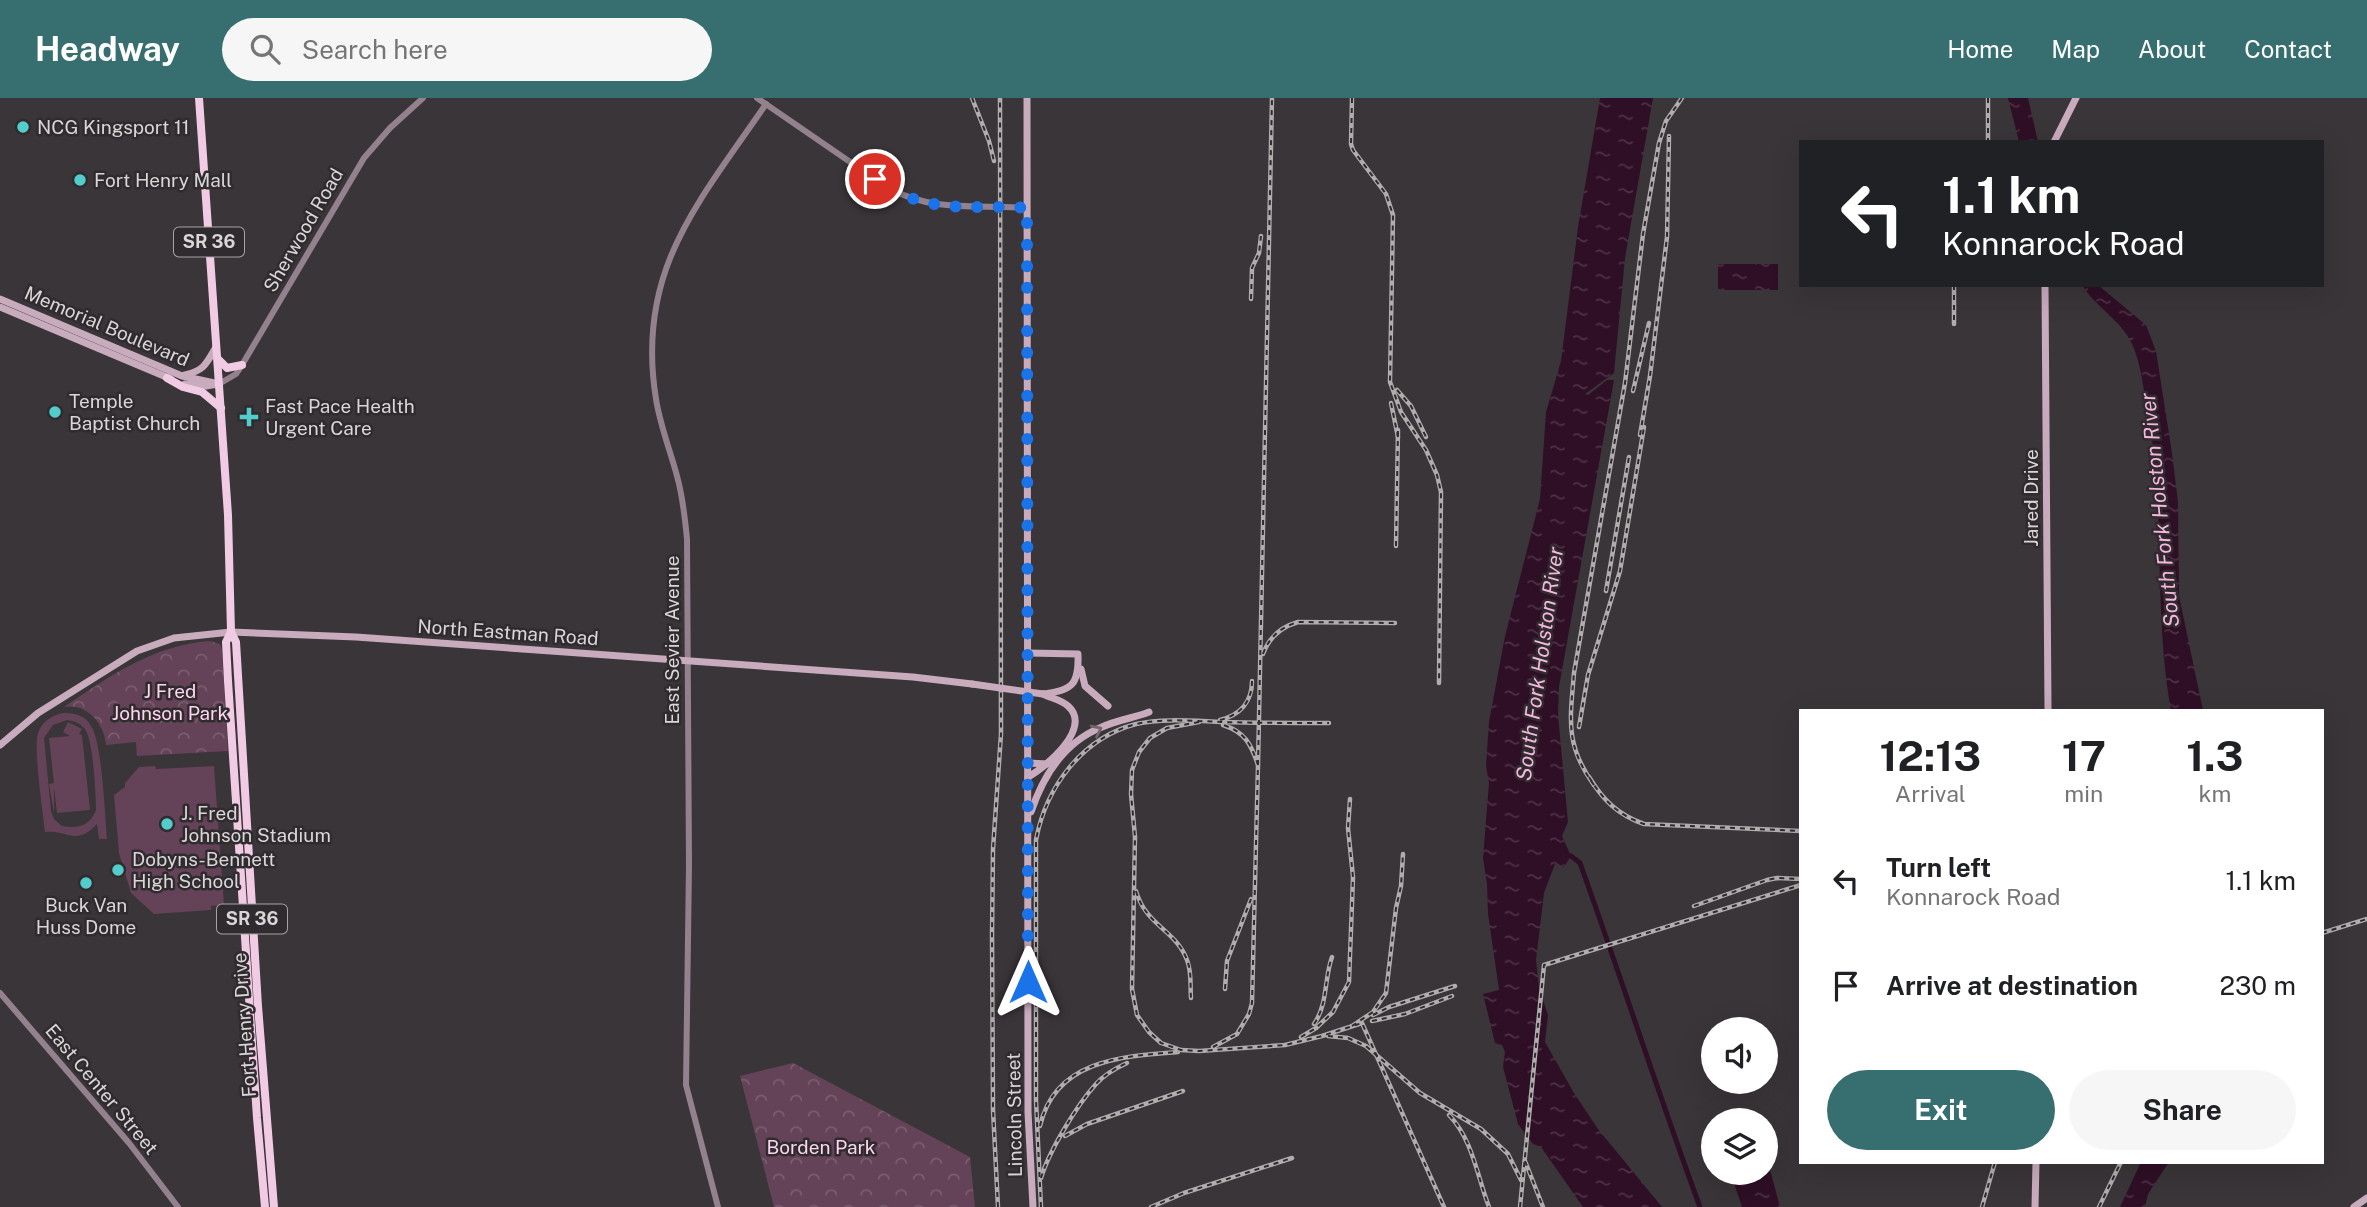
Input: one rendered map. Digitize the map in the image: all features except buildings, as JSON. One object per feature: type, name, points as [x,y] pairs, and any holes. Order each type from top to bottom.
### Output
[{"type":"main road","name":"Fort Henry Drive","points":[[199,98],[228,514],[228,681],[265,1207]]},
{"type":"main road","name":"Lincoln Street","points":[[1027,98],[1028,1112],[1033,1207]]},
{"type":"main road","points":[[2055,140],[2075,99]]},
{"type":"main road","name":"Jared Drive","points":[[2045,287],[2048,709]]},
{"type":"main road","name":"Memorial Boulevard","points":[[0,299],[167,378],[192,386],[219,384]]},
{"type":"main road","name":"Memorial Boulevard","points":[[0,307],[38,319],[182,376],[219,384]]},
{"type":"main road","points":[[182,376],[203,368],[216,347]]},
{"type":"main road","points":[[217,358],[227,368],[242,365]]},
{"type":"main road","points":[[167,378],[202,393],[220,408]]},
{"type":"main road","name":"Fort Henry Drive","points":[[230,632],[236,642],[258,1006],[274,1207]]},
{"type":"main road","name":"North Eastman Road","points":[[0,745],[56,701],[146,647],[182,636],[230,632],[356,637],[913,677],[1043,694]]},
{"type":"main road","points":[[1028,653],[1078,657]]},
{"type":"main road","points":[[1043,694],[1069,687],[1076,679],[1078,657]]},
{"type":"main road","points":[[1078,657],[1085,686],[1108,706]]},
{"type":"main road","points":[[1028,777],[1047,764],[1070,738],[1076,723],[1074,713],[1067,705],[1043,694]]},
{"type":"main road","points":[[1028,820],[1043,781],[1053,765],[1066,752],[1101,727],[1149,712]]},
{"type":"main road","points":[[1028,763],[1047,764]]},
{"type":"main road","points":[[2035,1207],[2036,1164]]},
{"type":"main road","points":[[2354,1207],[2367,1198]]},
{"type":"street","name":"Sherwood Road","points":[[219,384],[236,374],[242,365],[364,158],[390,128],[423,98]]},
{"type":"street","points":[[757,98],[888,188],[906,197],[939,206],[1027,208]]},
{"type":"street","name":"East Sevier Avenue","points":[[718,1207],[686,1085],[689,865],[685,517],[655,393],[652,344],[656,308],[668,261],[686,221],[766,104]]},
{"type":"street","name":"East Center Street","points":[[0,993],[129,1143],[178,1207]]},
{"type":"green space","name":"J Fred Johnson Park","points":[[210,641],[220,644],[222,650],[228,751],[137,756],[136,742],[106,745],[102,729],[93,716],[80,708],[64,707],[115,674],[151,655]]},
{"type":"green space","points":[[72,713],[83,717],[95,734],[107,839],[99,839],[97,824],[90,831],[77,836],[45,832],[37,766],[37,741],[42,726],[59,714]],"holes":[[[67,720],[78,723],[86,731],[91,746],[96,803],[96,810],[90,820],[73,827],[62,826],[54,819],[51,811],[44,738],[53,725]]]},
{"type":"green space","points":[[68,722],[82,729],[79,734],[82,735],[90,810],[57,813],[54,788],[54,813],[49,784],[54,783],[49,738],[70,736],[63,732]]},
{"type":"green space","name":"J. Fred Johnson Stadium","points":[[155,766],[156,769],[214,766],[224,905],[211,906],[211,910],[154,914],[131,893],[119,853],[114,795],[125,787],[125,783],[139,767]]},
{"type":"green space","name":"Borden Park","points":[[793,1063],[970,1157],[975,1207],[774,1207],[740,1076]]},
{"type":"water","name":"South Fork Holston River","points":[[1600,98],[1653,98],[1625,258],[1614,373],[1585,394],[1588,395],[1607,380],[1614,380],[1559,687],[1558,715],[1568,822],[1562,836],[1571,856],[1564,867],[1555,864],[1544,893],[1536,960],[1539,988],[1548,1015],[1545,1042],[1598,1129],[1662,1207],[1583,1207],[1541,1147],[1533,1144],[1518,1124],[1503,1067],[1505,1052],[1502,1045],[1495,1043],[1483,994],[1499,990],[1483,858],[1489,783],[1486,766],[1489,722],[1505,636],[1540,499],[1546,412],[1561,361],[1578,227]]},
{"type":"water","points":[[2008,98],[2028,98],[2038,140],[2018,140]]},
{"type":"water","points":[[1718,264],[1778,264],[1778,290],[1718,290]]},
{"type":"water","name":"South Fork Holston River","points":[[2084,287],[2100,287],[2146,325],[2156,351],[2178,502],[2179,596],[2203,709],[2171,709],[2162,635],[2153,446],[2138,361],[2122,328]]},
{"type":"water","points":[[2140,1164],[2168,1164],[2148,1194],[2145,1207],[2120,1207]]},
{"type":"water","points":[[1735,1185],[1774,1185],[1780,1207],[1742,1207]]},
{"type":"waterway","points":[[1571,856],[1580,863],[1700,1207]]},
{"type":"railway","points":[[972,98],[994,161]]},
{"type":"railway","points":[[998,1207],[993,1110],[992,935],[993,849],[1001,734],[1000,98]]},
{"type":"railway","points":[[1258,765],[1272,98]]},
{"type":"railway","points":[[1352,98],[1353,150],[1386,194],[1393,215],[1390,382],[1401,412],[1426,450],[1441,492],[1439,683]]},
{"type":"railway","points":[[1594,785],[1578,757],[1574,744],[1571,719],[1574,673],[1625,383],[1643,234],[1659,143],[1666,121],[1682,98]]},
{"type":"railway","points":[[1988,98],[1988,140]]},
{"type":"railway","points":[[1640,435],[1667,237],[1669,136]]},
{"type":"railway","points":[[1251,299],[1252,268],[1259,253],[1261,236]]},
{"type":"railway","points":[[1954,287],[1954,324]]},
{"type":"railway","points":[[1633,391],[1649,323]]},
{"type":"railway","points":[[1397,390],[1411,406],[1426,437]]},
{"type":"railway","points":[[1391,403],[1398,437]]},
{"type":"railway","points":[[1579,727],[1588,675],[1620,571],[1644,427]]},
{"type":"railway","points":[[1396,546],[1398,430]]},
{"type":"railway","points":[[1606,591],[1629,457]]},
{"type":"railway","points":[[1263,654],[1276,634],[1298,622],[1395,623]]},
{"type":"railway","points":[[1220,720],[1244,707],[1250,695],[1252,681]]},
{"type":"railway","points":[[1041,1207],[1036,1100],[1036,840],[1048,801],[1058,784],[1083,753],[1117,731],[1136,724],[1179,720],[1329,723]]},
{"type":"railway","points":[[1199,722],[1167,728],[1150,738],[1139,752],[1132,770],[1135,837],[1132,989],[1137,1015],[1161,1043],[1181,1050],[1199,1051],[1285,1045],[1362,1023],[1444,1207]]},
{"type":"railway","points":[[1213,1047],[1237,1034],[1252,1003],[1258,765],[1253,751],[1242,735],[1223,725]]},
{"type":"railway","points":[[1589,777],[1612,806],[1644,824],[1799,831]]},
{"type":"railway","points":[[1301,1037],[1316,1028],[1333,1012],[1349,982],[1353,877],[1348,828],[1350,799]]},
{"type":"railway","points":[[1352,1026],[1373,1012],[1386,993],[1403,854]]},
{"type":"railway","points":[[1694,906],[1767,880],[1799,879]]},
{"type":"railway","points":[[1520,1207],[1544,965],[1799,886]]},
{"type":"railway","points":[[1136,891],[1147,912],[1182,950],[1190,969],[1191,998]]},
{"type":"railway","points":[[1225,989],[1227,961],[1251,899]]},
{"type":"railway","points":[[2324,932],[2367,919]]},
{"type":"railway","points":[[1314,1024],[1322,1008],[1332,957]]},
{"type":"railway","points":[[1373,1015],[1389,1007],[1455,986]]},
{"type":"railway","points":[[1372,1021],[1405,1014],[1452,996]]},
{"type":"railway","points":[[1328,1036],[1348,1038],[1366,1046],[1420,1093],[1481,1129],[1508,1154],[1521,1180]]},
{"type":"railway","points":[[1040,1126],[1048,1104],[1060,1087],[1075,1075],[1114,1060],[1178,1052]]},
{"type":"railway","points":[[1041,1178],[1057,1142],[1089,1093],[1114,1069],[1127,1063]]},
{"type":"railway","points":[[1065,1136],[1087,1124],[1183,1091]]},
{"type":"railway","points":[[1449,1115],[1469,1147],[1489,1207]]},
{"type":"railway","points":[[1151,1207],[1184,1193],[1292,1158]]},
{"type":"railway","points":[[1525,1161],[1543,1207]]},
{"type":"railway","points":[[1982,1207],[1994,1164]]},
{"type":"railway","points":[[2099,1207],[2120,1164]]},
{"type":"place","name":"NCG Kingsport 11","points":[[23,127]]},
{"type":"place","name":"Fort Henry Mall","points":[[80,180]]},
{"type":"place","name":"Temple Baptist Church","points":[[55,412]]},
{"type":"place","name":"Fast Pace Health Urgent Care","points":[[249,417]]},
{"type":"place","name":"J. Fred Johnson Stadium","points":[[167,824]]},
{"type":"place","name":"Dobyns-Bennett High School","points":[[118,870]]},
{"type":"place","name":"Buck Van Huss Dome","points":[[86,883]]},
{"type":"route","points":[[875,179],[906,197],[939,206],[1027,208],[1028,982]]}]
